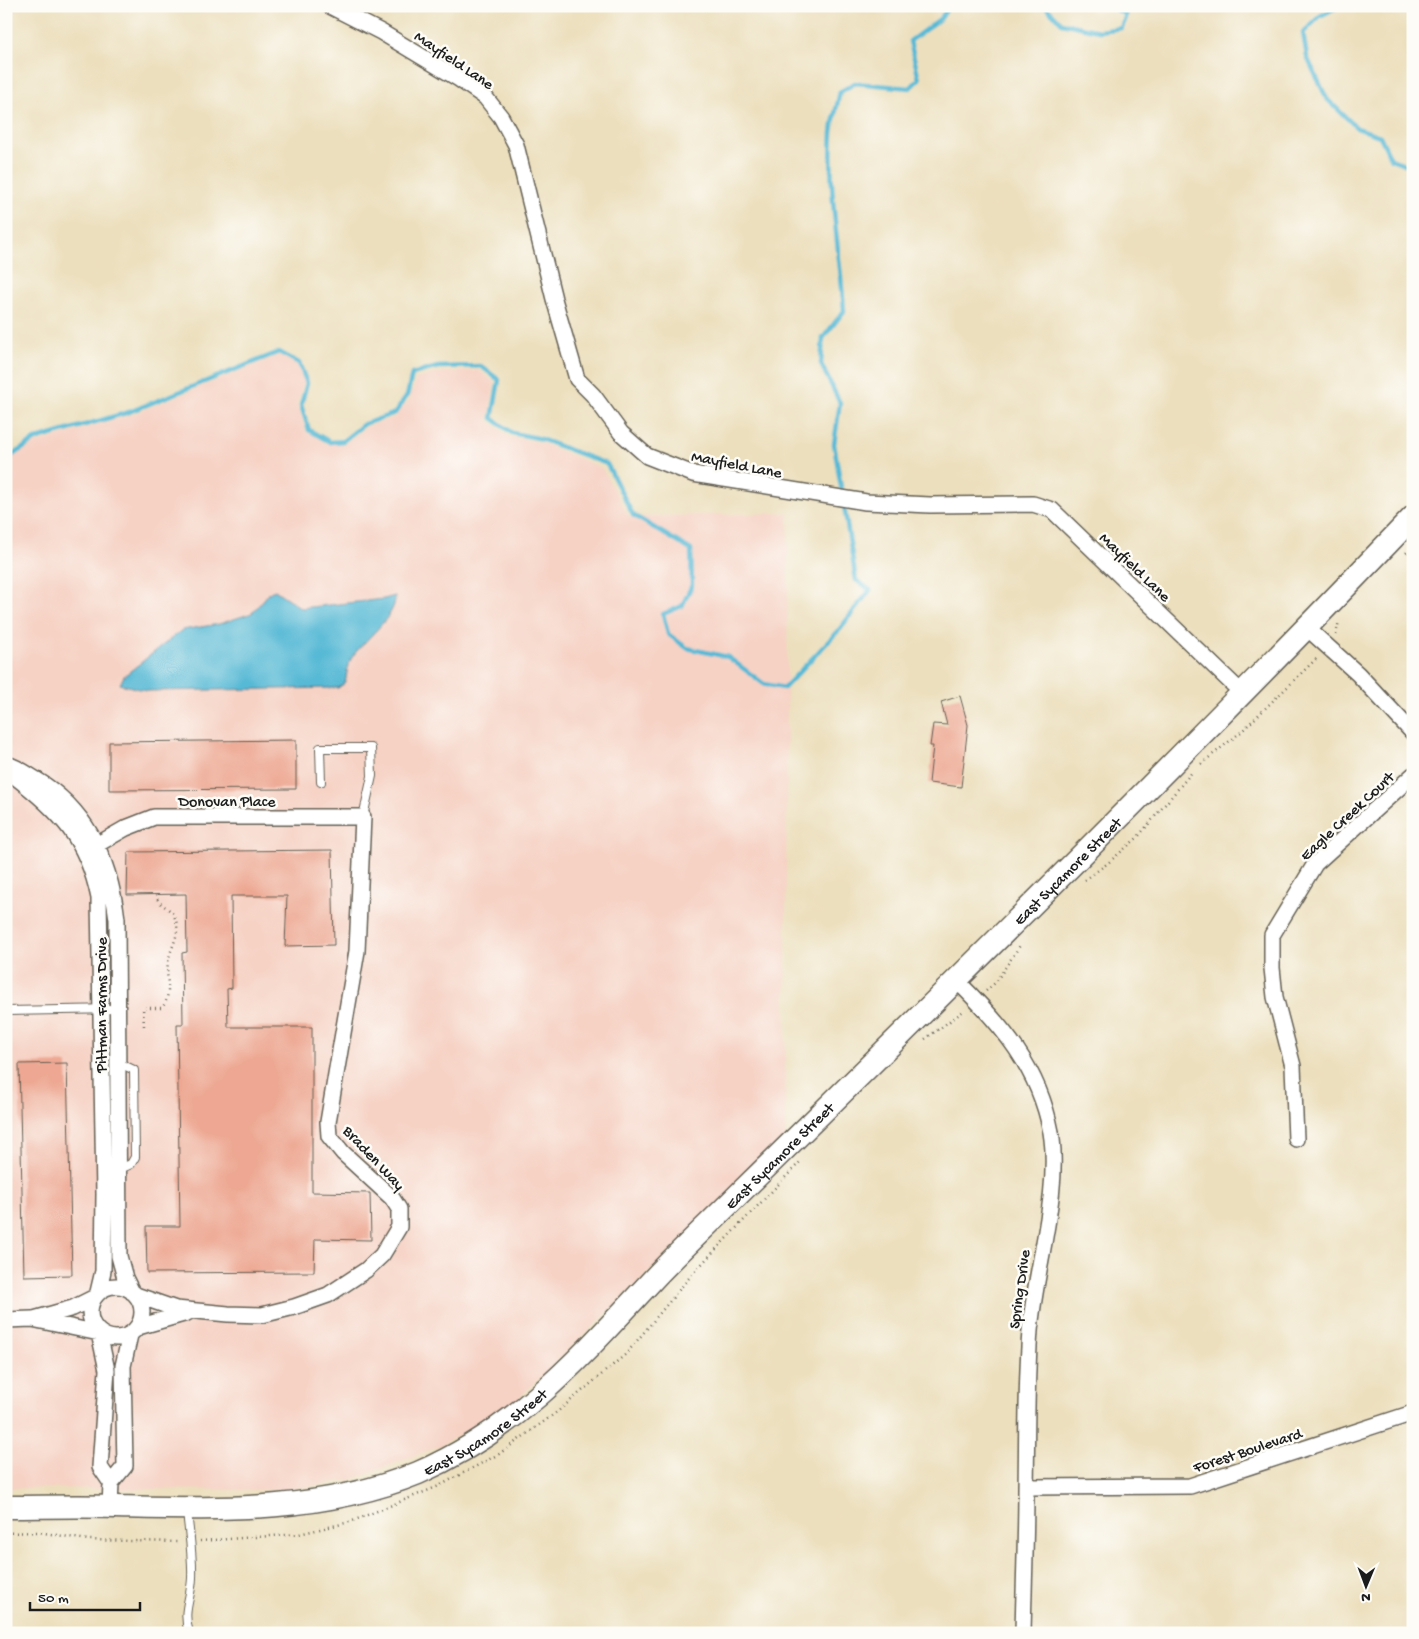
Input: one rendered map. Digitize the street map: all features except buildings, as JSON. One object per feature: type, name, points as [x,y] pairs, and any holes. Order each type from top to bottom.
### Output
[{"type":"main road","name":"East Sycamore Street","points":[[6,1507],[187,1509],[263,1507],[328,1500],[375,1489],[459,1454],[496,1430],[529,1406],[568,1370],[678,1254],[956,981],[1307,628],[1413,517]]},
{"type":"street","name":"Mayfield Lane","points":[[330,6],[381,32],[459,79],[485,97],[501,117],[516,145],[554,299],[577,379],[593,395],[621,433],[647,456],[693,474],[866,502],[930,505],[1034,504],[1052,510],[1242,693]]},
{"type":"street","points":[[1307,628],[1358,674],[1413,733]]},
{"type":"street","name":"Pittman Farms Drive","points":[[6,764],[14,766],[52,788],[72,808],[92,848],[117,1062],[113,1179],[104,1271],[96,1295]]},
{"type":"street","name":"Pittman Farms Drive","points":[[6,769],[46,802],[92,848]]},
{"type":"street","name":"Eagle Creek Court","points":[[1296,1139],[1293,1066],[1275,997],[1272,968],[1272,935],[1315,864],[1413,776]]},
{"type":"street","name":"Donovan Place","points":[[92,848],[126,828],[154,817],[363,817]]},
{"type":"street","name":"Braden Way","points":[[134,1293],[164,1306],[196,1311],[262,1315],[294,1307],[328,1295],[366,1270],[382,1255],[399,1227],[399,1210],[392,1198],[343,1153],[329,1136],[328,1122],[357,950],[363,817]]},
{"type":"street","name":"Spring Drive","points":[[956,981],[1015,1045],[1032,1071],[1051,1133],[1053,1165],[1030,1328],[1026,1396],[1023,1633]]},
{"type":"street","name":"Pittman Farms Drive","points":[[110,1010],[113,1179],[119,1256],[125,1278],[134,1293]]},
{"type":"street","points":[[6,1320],[32,1319],[73,1308],[115,1286],[134,1293],[140,1301],[142,1314],[134,1331],[123,1366],[125,1466],[111,1483]]},
{"type":"street","points":[[96,1295],[89,1313],[94,1328],[99,1333],[107,1370],[100,1467],[111,1483],[110,1507]]},
{"type":"street","name":"Braden Way","points":[[134,1331],[196,1311]]},
{"type":"street","points":[[32,1319],[99,1333],[114,1339],[134,1331]]},
{"type":"street","name":"Forest Boulevard","points":[[1026,1487],[1190,1486],[1413,1413]]},
{"type":"lane","points":[[321,782],[320,748],[370,748],[372,776],[363,817]]},
{"type":"lane","points":[[6,1011],[110,1010]]},
{"type":"lane","points":[[187,1509],[192,1580],[185,1612],[189,1633]]},
{"type":"path","points":[[1082,882],[1137,838],[1200,764],[1241,732],[1319,656]]},
{"type":"path","points":[[144,1026],[144,1008],[162,1008],[168,998],[170,984],[167,971],[178,931],[173,913],[160,903],[156,895]]},
{"type":"path","points":[[984,993],[995,983],[1024,940]]},
{"type":"path","points":[[920,1043],[965,1010]]},
{"type":"path","points":[[6,1532],[38,1532],[88,1540],[190,1542],[299,1534],[350,1522],[439,1486],[499,1454],[557,1412],[626,1354],[694,1272],[808,1154]]},
{"type":"shaded area","points":[[279,355],[297,365],[304,382],[297,403],[306,431],[328,444],[344,444],[368,426],[395,417],[410,399],[416,379],[437,373],[479,370],[495,383],[488,420],[509,437],[539,442],[602,468],[629,517],[788,513],[785,1140],[512,1405],[440,1446],[353,1479],[285,1490],[6,1488],[6,466],[10,459],[36,443],[133,414]]},
{"type":"water","points":[[275,590],[301,608],[384,599],[395,596],[391,612],[351,659],[345,683],[338,688],[147,691],[120,684],[124,676],[182,630],[219,624],[252,613],[270,592]]},
{"type":"waterway","points":[[6,459],[37,439],[129,412],[279,352],[299,363],[307,383],[301,405],[309,430],[330,442],[343,441],[364,424],[395,413],[407,396],[412,374],[438,367],[481,366],[499,380],[492,418],[512,433],[538,438],[607,464],[633,515],[691,550],[692,585],[682,606],[663,614],[668,634],[687,648],[728,657],[764,684],[784,688],[839,630],[870,590],[856,580],[834,444],[840,403],[821,364],[823,338],[844,311],[832,178],[831,155],[835,112],[840,92],[855,83],[910,88],[919,79],[910,41],[941,18],[949,6]]},
{"type":"waterway","points":[[1045,6],[1062,23],[1099,31],[1121,28],[1126,15],[1111,6]]},
{"type":"waterway","points":[[1339,6],[1320,16],[1303,33],[1307,57],[1327,99],[1357,128],[1380,136],[1391,159],[1413,167]]}]
